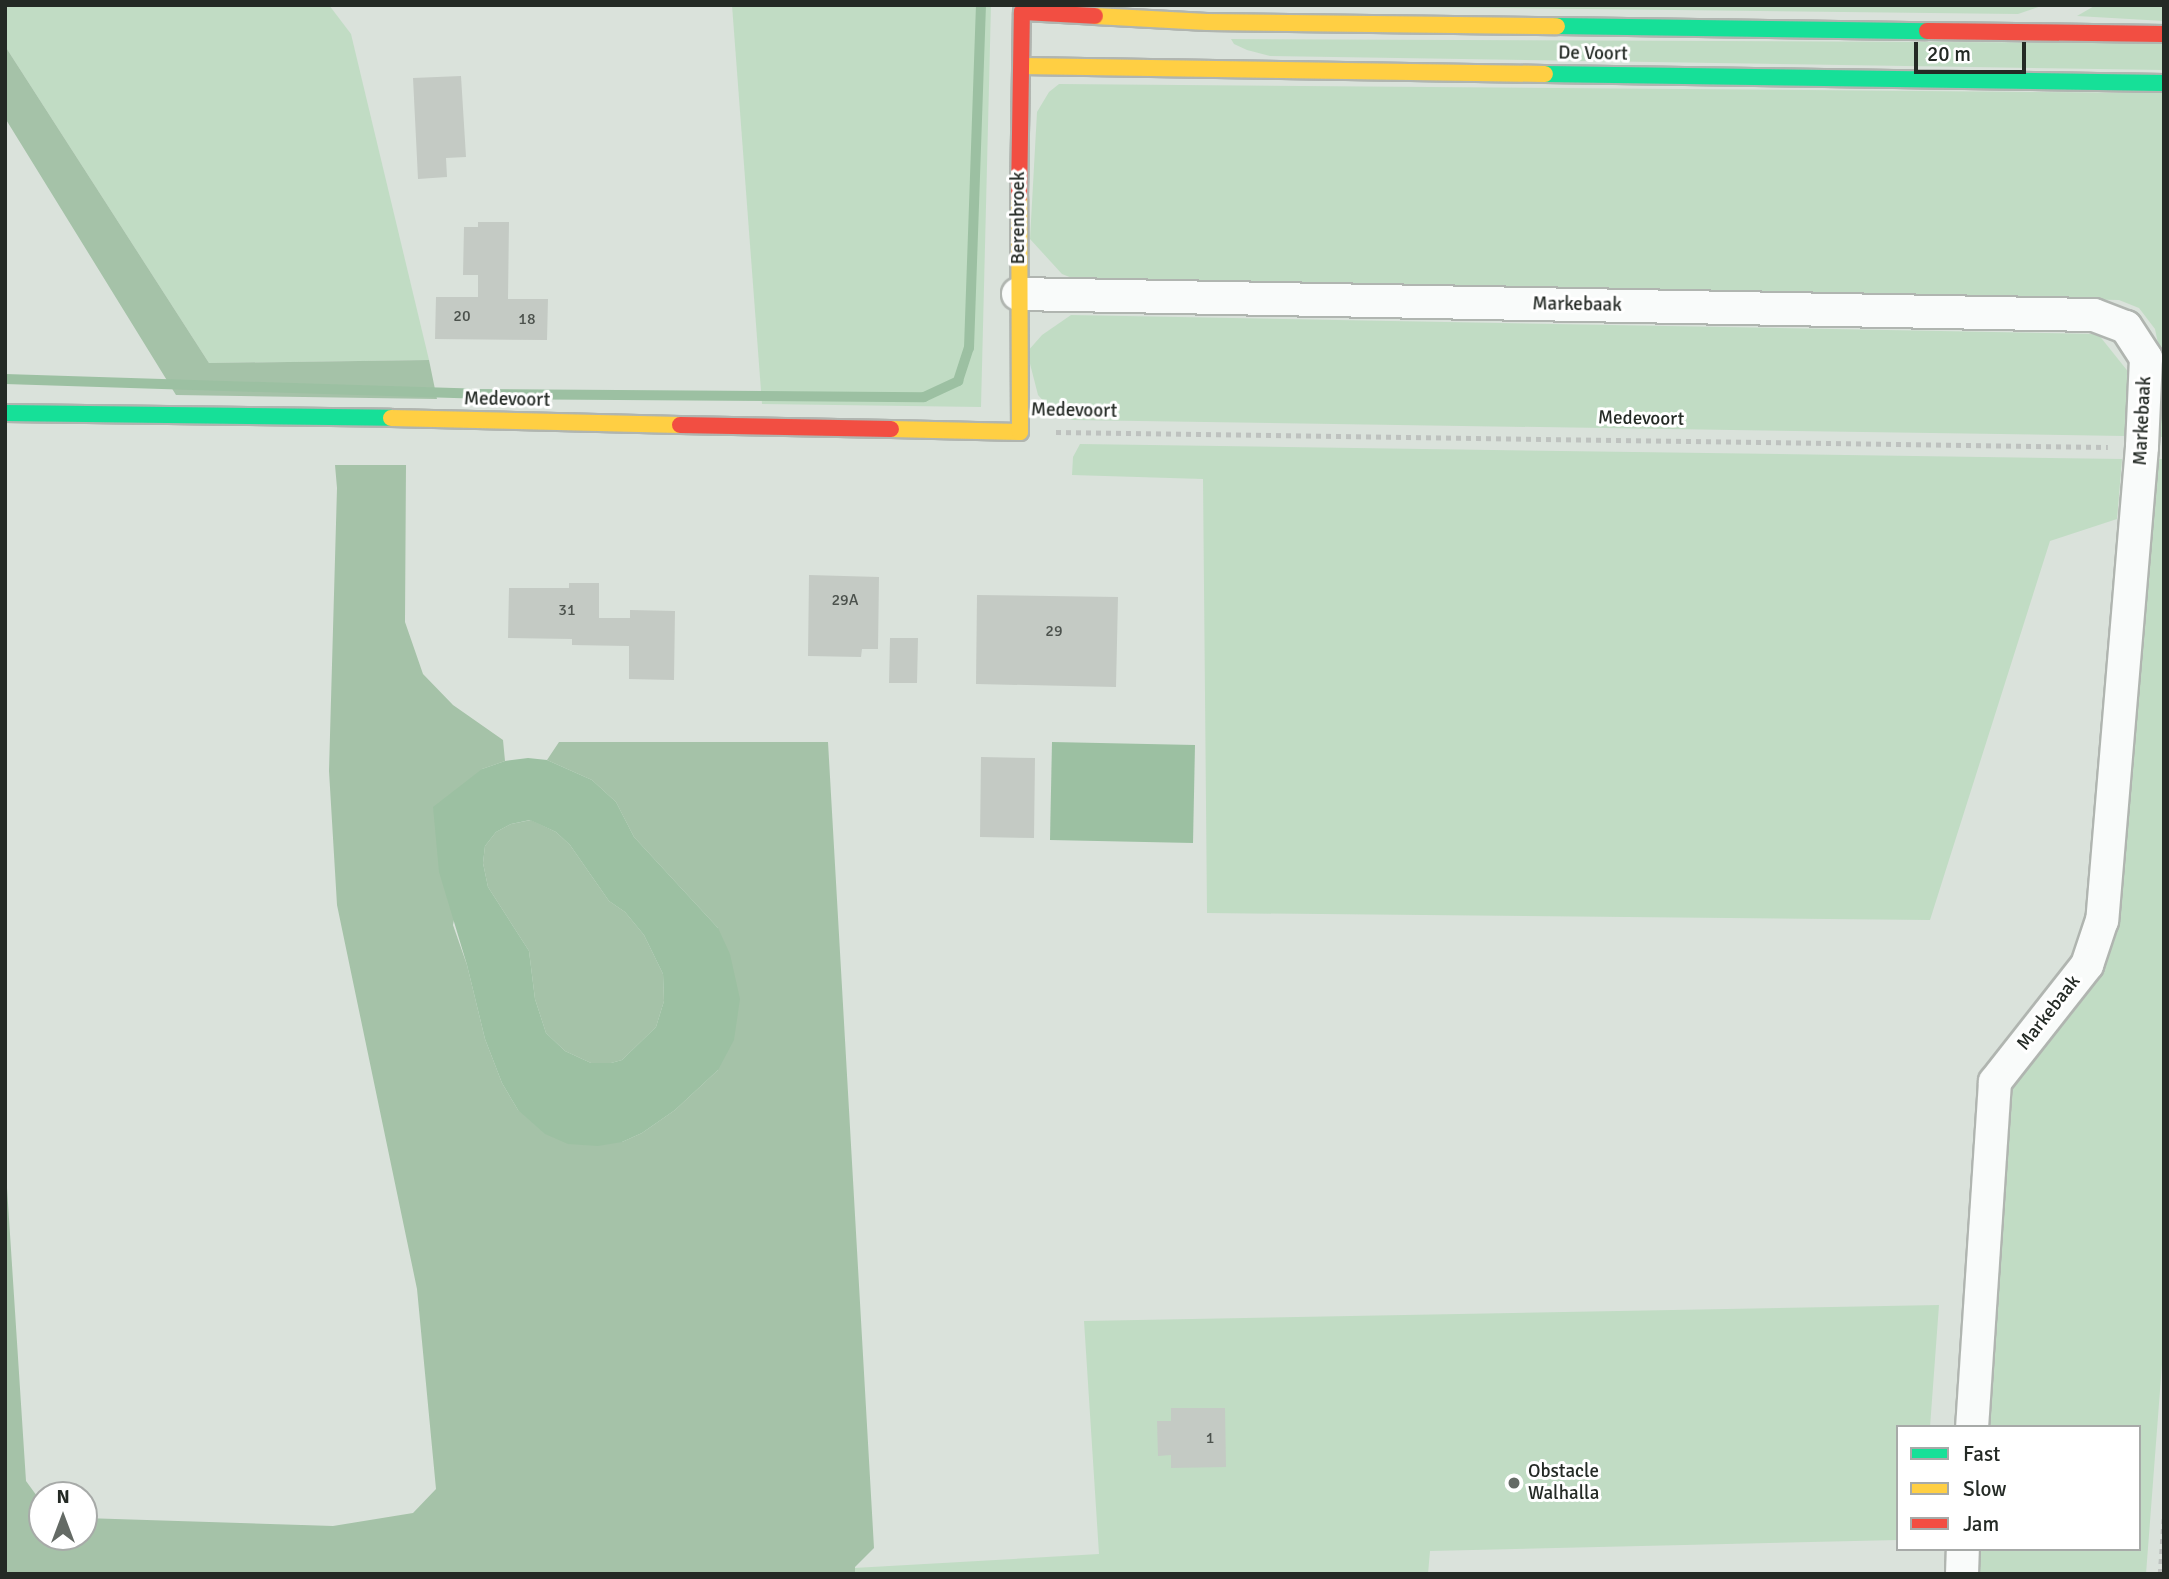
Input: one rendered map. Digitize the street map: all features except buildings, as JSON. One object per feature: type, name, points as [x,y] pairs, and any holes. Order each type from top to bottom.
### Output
[{"type":"street","name":"De Voort","points":[[1022,8],[2037,34],[2164,34]]},
{"type":"street","name":"Berenbroek","points":[[1020,432],[1018,294],[1022,8]]},
{"type":"street","points":[[2037,34],[2067,12]]},
{"type":"street","points":[[1206,67],[1207,13]]},
{"type":"street","name":"De Voort","points":[[1021,66],[2164,83]]},
{"type":"street","name":"Markebaak","points":[[1018,294],[2094,315],[2126,327],[2146,358],[2142,447],[2102,920],[2087,965],[1995,1082],[1972,1425]]},
{"type":"street","name":"Medevoort","points":[[5,413],[147,413],[1020,432]]},
{"type":"street","points":[[1962,1574],[1964,1551]]},
{"type":"path","name":"Medevoort","points":[[1020,432],[2142,447]]},
{"type":"path","points":[[2160,1574],[2164,1517]]},
{"type":"shaded area","points":[[5,5],[329,5],[351,34],[429,360],[209,363],[5,46]]},
{"type":"shaded area","points":[[732,5],[991,5],[981,407],[762,404]]},
{"type":"shaded area","points":[[1252,5],[2044,5],[2018,14]]},
{"type":"shaded area","points":[[2096,5],[2164,5],[2164,21],[2077,16]]},
{"type":"shaded area","points":[[1231,39],[2164,43],[2164,70],[1270,56],[1247,50],[1234,44]]},
{"type":"shaded area","points":[[5,46],[209,363],[429,360],[437,399],[176,395],[5,118]]},
{"type":"shaded area","points":[[1059,84],[2164,93],[2164,437],[2159,437],[2161,358],[2155,329],[2139,308],[2119,300],[1072,278],[1062,274],[1030,239],[1037,112],[1049,92]]},
{"type":"shaded area","points":[[1071,315],[2098,334],[2130,374],[2125,436],[1073,420],[1054,413],[1038,395],[1027,352],[1042,335]]},
{"type":"shaded area","points":[[1080,444],[2122,459],[2117,519],[2050,541],[1930,920],[1207,913],[1203,479],[1072,475],[1073,457]]},
{"type":"shaded area","points":[[2155,459],[2164,459],[2164,1338],[2146,1574],[1975,1574],[1977,1551],[2141,1551],[2141,1425],[1985,1425],[2010,1081],[2105,967],[2119,918]]},
{"type":"shaded area","points":[[335,465],[406,465],[405,622],[423,674],[453,705],[503,740],[505,761],[482,769],[453,925],[467,965],[485,1039],[502,1083],[518,1110],[622,1142],[642,1133],[675,1110],[718,1070],[718,928],[634,837],[616,802],[592,780],[547,760],[559,742],[828,742],[874,1548],[855,1567],[855,1574],[5,1574],[5,1157],[28,1484],[28,1551],[98,1551],[98,1518],[333,1526],[413,1513],[436,1489],[417,1289],[337,905],[329,771],[337,488]]},
{"type":"shaded area","points":[[1052,742],[1195,745],[1193,843],[1050,840]]},
{"type":"shaded area","points":[[528,758],[547,760],[592,780],[616,802],[634,837],[718,928],[730,954],[740,999],[734,1040],[718,1070],[675,1110],[642,1133],[622,1142],[598,1146],[568,1144],[545,1134],[518,1110],[502,1083],[485,1039],[467,965],[439,872],[433,807],[482,769],[505,761]],"holes":[[[530,820],[556,832],[570,845],[609,901],[625,912],[644,935],[663,974],[664,1001],[656,1027],[622,1060],[611,1063],[591,1063],[565,1051],[546,1033],[535,999],[529,951],[488,887],[483,863],[485,846],[496,832],[511,824]]]},
{"type":"shaded area","points":[[531,820],[556,832],[570,845],[609,901],[625,912],[644,935],[663,974],[664,1001],[656,1027],[622,1060],[591,1063],[565,1051],[546,1033],[535,999],[529,951],[488,887],[483,863],[485,846],[496,832],[511,824]]},
{"type":"shaded area","name":"Obstacle Walhalla","points":[[1939,1305],[1930,1425],[1896,1425],[1896,1540],[1430,1551],[1428,1574],[855,1574],[854,1568],[1099,1554],[1084,1321]]},
{"type":"waterway","points":[[5,379],[470,394],[924,397],[958,381],[969,348],[981,5]]},
{"type":"traffic: fast","points":[[1557,26],[1927,31]]},
{"type":"traffic: fast","points":[[1545,74],[2164,83]]},
{"type":"traffic: fast","points":[[5,413],[391,418]]},
{"type":"traffic: slow","points":[[1095,16],[1207,22],[1557,26]]},
{"type":"traffic: slow","points":[[1021,66],[1545,74]]},
{"type":"traffic: slow","points":[[891,429],[1020,432],[1019,197]]},
{"type":"traffic: slow","points":[[391,418],[680,425]]},
{"type":"traffic: jam","points":[[1019,197],[1022,12],[1095,16]]},
{"type":"traffic: jam","points":[[1927,31],[2164,34]]},
{"type":"traffic: jam","points":[[680,425],[891,429]]},
{"type":"place","name":"Obstacle Walhalla","points":[[1514,1483]]}]
